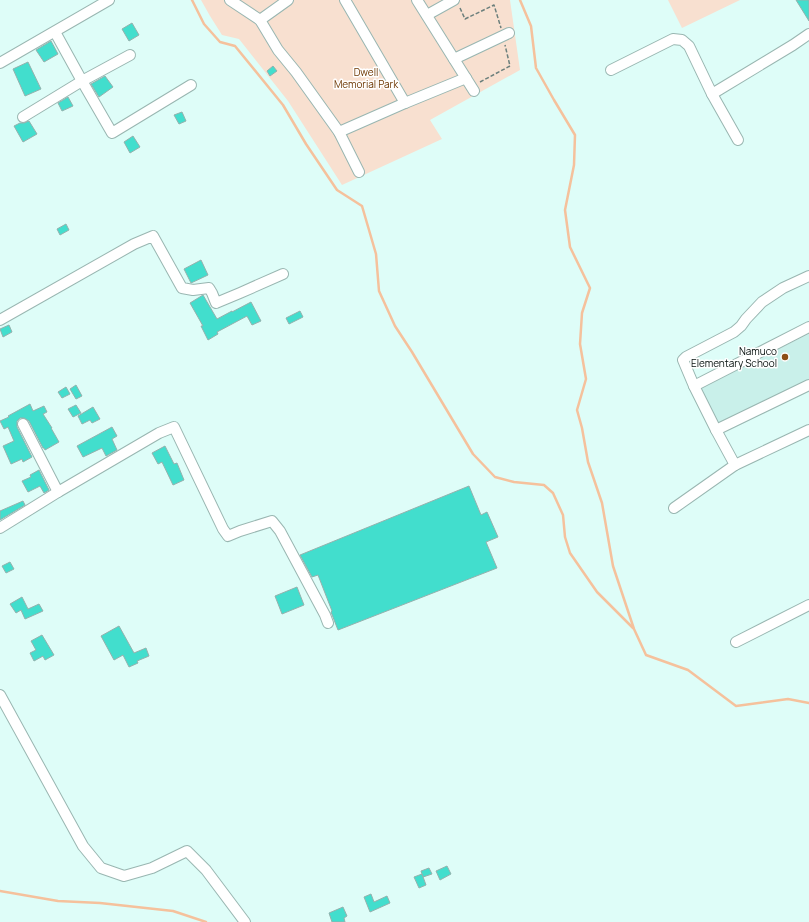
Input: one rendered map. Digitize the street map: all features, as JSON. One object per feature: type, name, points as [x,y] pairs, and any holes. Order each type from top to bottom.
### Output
[{"type":"street","points":[[0,62],[109,0]]},
{"type":"street","points":[[230,0],[260,20],[278,50],[296,72],[339,132],[359,172]]},
{"type":"street","points":[[260,20],[288,0]]},
{"type":"street","points":[[345,0],[405,103]]},
{"type":"street","points":[[417,0],[474,92]]},
{"type":"street","points":[[427,15],[454,0]]},
{"type":"street","points":[[55,32],[112,133],[191,85]]},
{"type":"street","points":[[454,59],[509,33]]},
{"type":"street","points":[[712,94],[793,46],[809,34]]},
{"type":"street","points":[[611,70],[673,39],[682,40],[689,46],[712,94],[738,140]]},
{"type":"street","points":[[23,117],[130,55]]},
{"type":"street","points":[[339,132],[466,78]]},
{"type":"street","points":[[0,320],[134,244],[153,236],[182,288],[193,290],[209,288],[216,303],[283,274]]},
{"type":"street","points":[[735,465],[694,386],[683,360],[734,332],[762,302],[783,288],[809,276]]},
{"type":"street","points":[[694,386],[809,327]]},
{"type":"street","points":[[716,430],[809,385]]},
{"type":"street","points":[[24,424],[58,492]]},
{"type":"street","points":[[0,528],[159,433],[174,427],[223,529],[228,536],[272,521],[280,531],[328,623]]},
{"type":"street","points":[[674,508],[735,465],[809,430]]},
{"type":"street","points":[[736,642],[809,605]]},
{"type":"street","points":[[0,695],[82,846],[101,868],[124,876],[152,868],[186,851],[206,870],[245,922]]},
{"type":"shaded area","name":"Namuco Elementary School","points":[[809,334],[809,381],[718,425],[701,387]]},
{"type":"green space","name":"Dwell Memorial Park","points":[[201,0],[510,0],[520,70],[430,120],[442,139],[342,185],[288,101],[239,39],[222,35]]},
{"type":"green space","points":[[668,0],[740,0],[682,28]]},
{"type":"building","points":[[796,0],[809,0],[809,21]]},
{"type":"building","points":[[132,23],[139,35],[129,41],[122,29]]},
{"type":"building","points":[[51,41],[58,54],[44,62],[36,50]]},
{"type":"building","points":[[28,62],[41,89],[25,96],[13,69]]},
{"type":"building","points":[[273,66],[277,71],[270,76],[267,71]]},
{"type":"building","points":[[105,76],[113,87],[99,97],[91,84]]},
{"type":"building","points":[[68,97],[73,106],[62,111],[58,103]]},
{"type":"building","points":[[182,112],[186,121],[179,124],[174,115]]},
{"type":"building","points":[[29,121],[37,134],[23,142],[14,126]]},
{"type":"building","points":[[133,136],[140,147],[130,153],[124,142]]},
{"type":"building","points":[[66,224],[69,230],[60,235],[57,229]]},
{"type":"building","points":[[201,260],[208,275],[191,283],[184,269]]},
{"type":"building","points":[[203,295],[217,319],[251,302],[261,321],[252,325],[247,316],[217,332],[218,334],[208,340],[201,326],[203,326],[190,303]]},
{"type":"building","points":[[300,311],[303,317],[289,324],[286,318]]},
{"type":"building","points":[[9,325],[12,332],[3,337],[0,329]]},
{"type":"building","points":[[76,385],[82,396],[76,399],[70,389]]},
{"type":"building","points":[[66,387],[70,394],[62,398],[58,392]]},
{"type":"building","points":[[30,404],[33,411],[44,406],[47,412],[43,414],[59,442],[45,450],[29,421],[24,418],[20,418],[17,421],[17,427],[32,457],[23,462],[22,459],[11,464],[3,446],[14,441],[8,427],[4,429],[0,421]]},
{"type":"building","points":[[76,405],[81,413],[73,417],[68,409]]},
{"type":"building","points":[[93,407],[100,419],[92,423],[90,420],[82,424],[78,416]]},
{"type":"building","points":[[112,427],[117,436],[112,439],[117,450],[106,456],[102,448],[83,457],[77,446]]},
{"type":"building","points":[[165,446],[174,464],[177,463],[184,480],[173,485],[162,462],[158,464],[152,453]]},
{"type":"building","points":[[39,470],[49,490],[44,493],[40,486],[28,492],[22,481],[31,477],[30,475]]},
{"type":"building","points":[[469,486],[481,515],[487,512],[498,537],[486,542],[497,568],[338,630],[318,575],[312,577],[300,555]]},
{"type":"building","points":[[23,501],[25,505],[0,520],[0,511]]},
{"type":"building","points":[[10,562],[14,569],[6,573],[2,566]]},
{"type":"building","points":[[297,587],[304,605],[282,614],[275,596]]},
{"type":"building","points":[[22,597],[28,609],[39,604],[43,611],[25,619],[21,610],[16,613],[10,604]]},
{"type":"building","points":[[119,626],[134,653],[146,648],[149,656],[137,661],[138,663],[129,667],[123,655],[114,660],[101,636]]},
{"type":"building","points":[[42,635],[54,655],[45,660],[43,656],[34,661],[30,653],[36,650],[31,641]]},
{"type":"building","points":[[447,866],[451,874],[440,880],[436,871]]},
{"type":"building","points":[[429,868],[432,874],[423,877],[421,871]]},
{"type":"building","points":[[422,874],[426,885],[419,888],[414,877]]},
{"type":"building","points":[[371,894],[374,902],[387,896],[390,903],[370,912],[364,897]]},
{"type":"building","points":[[343,907],[347,916],[344,918],[345,922],[332,922],[329,913]]},
{"type":"waterway","points":[[192,0],[204,24],[220,42],[235,46],[283,105],[306,144],[337,190],[362,206],[376,254],[379,291],[395,326],[473,454],[495,477],[514,482],[544,485],[553,493],[563,515],[565,537],[570,553],[597,592],[633,628]]},
{"type":"waterway","points":[[520,0],[531,26],[536,68],[575,135],[574,165],[565,210],[570,247],[590,288],[582,313],[580,344],[586,379],[577,410],[588,462],[602,503],[613,566],[634,629],[646,655],[688,670],[736,706],[788,699],[809,703]]},
{"type":"waterway","points":[[0,891],[58,901],[100,903],[173,911],[206,922]]},
{"type":"place","name":"Namuco Elementary School","points":[[785,357]]}]
